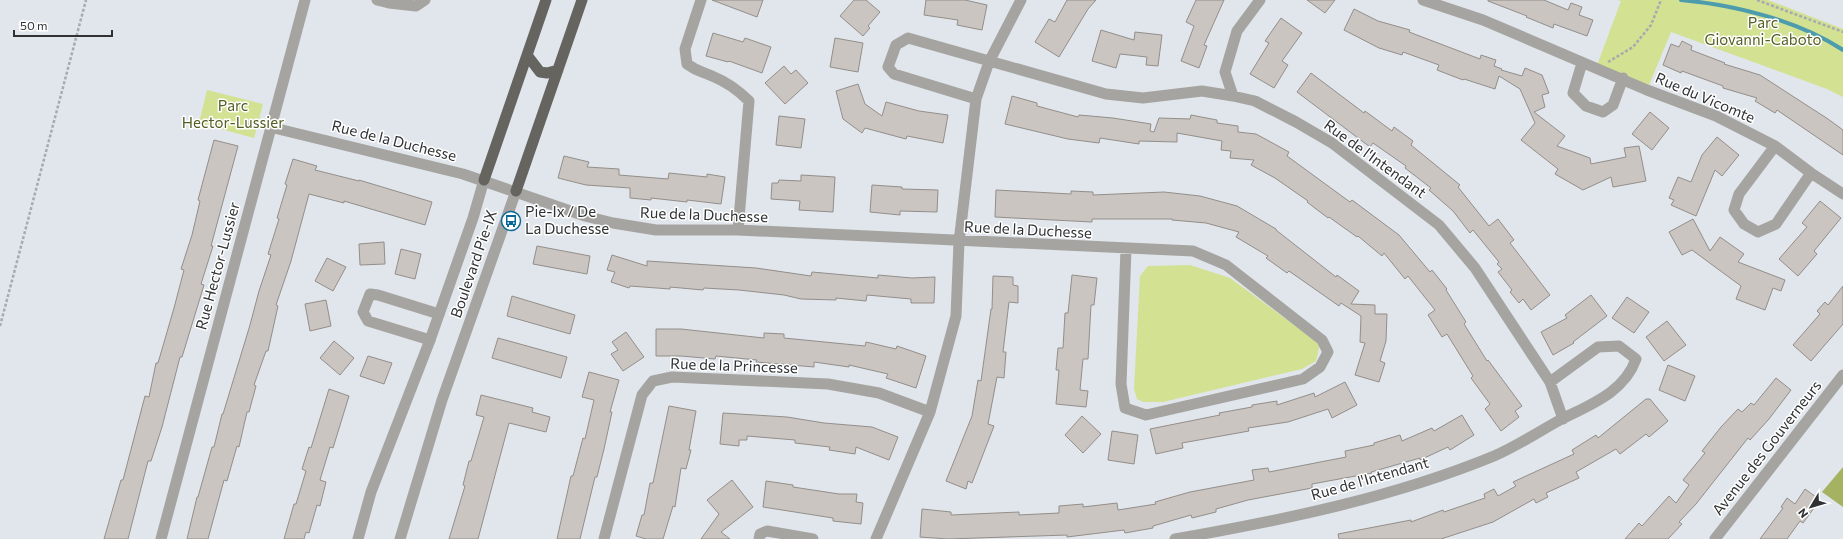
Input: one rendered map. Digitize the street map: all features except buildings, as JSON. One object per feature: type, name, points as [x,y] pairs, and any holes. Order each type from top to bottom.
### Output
[{"type":"highway","name":"Boulevard Pie-IX","points":[[484,180],[546,0]]},
{"type":"highway","name":"Boulevard Pie-IX","points":[[516,191],[582,0]]},
{"type":"highway","points":[[527,55],[540,72],[547,73],[558,70]]},
{"type":"street","name":"Rue Hector-Lussier","points":[[161,539],[270,127],[306,0]]},
{"type":"street","points":[[377,0],[416,6],[425,0]]},
{"type":"street","points":[[702,0],[685,49],[687,64],[698,72],[712,76],[738,89],[749,101],[738,230]]},
{"type":"street","points":[[876,539],[930,412],[956,316],[959,242],[976,99],[989,62],[1021,0]]},
{"type":"street","points":[[1233,96],[1225,72],[1237,31],[1260,0]]},
{"type":"street","name":"Rue du Vicomte","points":[[1423,0],[1483,20],[1582,63],[1623,78],[1647,90],[1716,116],[1775,146],[1810,173],[1843,194]]},
{"type":"street","name":"Rue de l'Intendant","points":[[976,99],[894,74],[888,67],[896,45],[908,38],[1106,94],[1143,98],[1202,91],[1233,96],[1255,102],[1296,122],[1332,143],[1439,225],[1475,268],[1550,382],[1563,419]]},
{"type":"street","points":[[1582,63],[1573,93],[1586,106],[1603,112],[1613,105],[1623,78]]},
{"type":"street","name":"Rue de la Duchesse","points":[[270,127],[409,160],[484,180],[585,216],[628,226],[671,231],[738,230],[959,242],[1193,251],[1226,265],[1322,340],[1328,352],[1320,367],[1303,379],[1146,415],[1125,408],[1121,384],[1126,249]]},
{"type":"street","points":[[1775,146],[1739,194],[1734,210],[1744,224],[1758,232],[1776,224],[1810,173]]},
{"type":"street","name":"Boulevard Pie-IX","points":[[358,539],[371,492],[430,340],[471,224],[484,180]]},
{"type":"street","name":"Boulevard Pie-IX","points":[[400,539],[442,400],[516,191]]},
{"type":"street","name":"Boulevard Pie-IX","points":[[430,340],[368,321],[363,312],[366,301],[370,294],[378,295],[439,314]]},
{"type":"street","name":"Rue de l'Intendant","points":[[1175,539],[1342,506],[1494,455],[1598,402],[1616,388],[1631,372],[1636,359],[1619,346],[1598,348],[1550,382]]},
{"type":"street","name":"Avenue des Gouverneurs","points":[[1715,539],[1843,375]]},
{"type":"street","name":"Rue de la Princesse","points":[[604,539],[642,395],[653,381],[672,376],[828,384],[879,393],[930,412]]},
{"type":"street","points":[[758,539],[760,534],[767,531],[813,539]]},
{"type":"path","points":[[0,326],[86,0]]},
{"type":"path","points":[[1604,71],[1606,62],[1633,47],[1651,25],[1661,0]]},
{"type":"path","points":[[1757,0],[1843,32]]},
{"type":"path","points":[[246,123],[258,127]]},
{"type":"green space","name":"Parc Giovanni-Caboto","points":[[1618,0],[1768,0],[1843,29],[1843,97],[1827,89],[1671,32],[1647,90],[1596,68],[1621,1]]},
{"type":"green space","name":"Parc Hector-Lussier","points":[[207,90],[263,104],[254,138],[199,123]]},
{"type":"green space","points":[[1190,265],[1230,278],[1320,344],[1316,361],[1302,369],[1163,402],[1143,402],[1137,399],[1134,389],[1140,276],[1148,266]]},
{"type":"green space","points":[[1843,467],[1843,507],[1822,492]]},
{"type":"waterway","points":[[1681,0],[1702,2],[1744,10],[1786,22],[1825,39],[1843,50]]},
{"type":"place","name":"Pie-Ix / De La Duchesse","points":[[511,221]]}]
